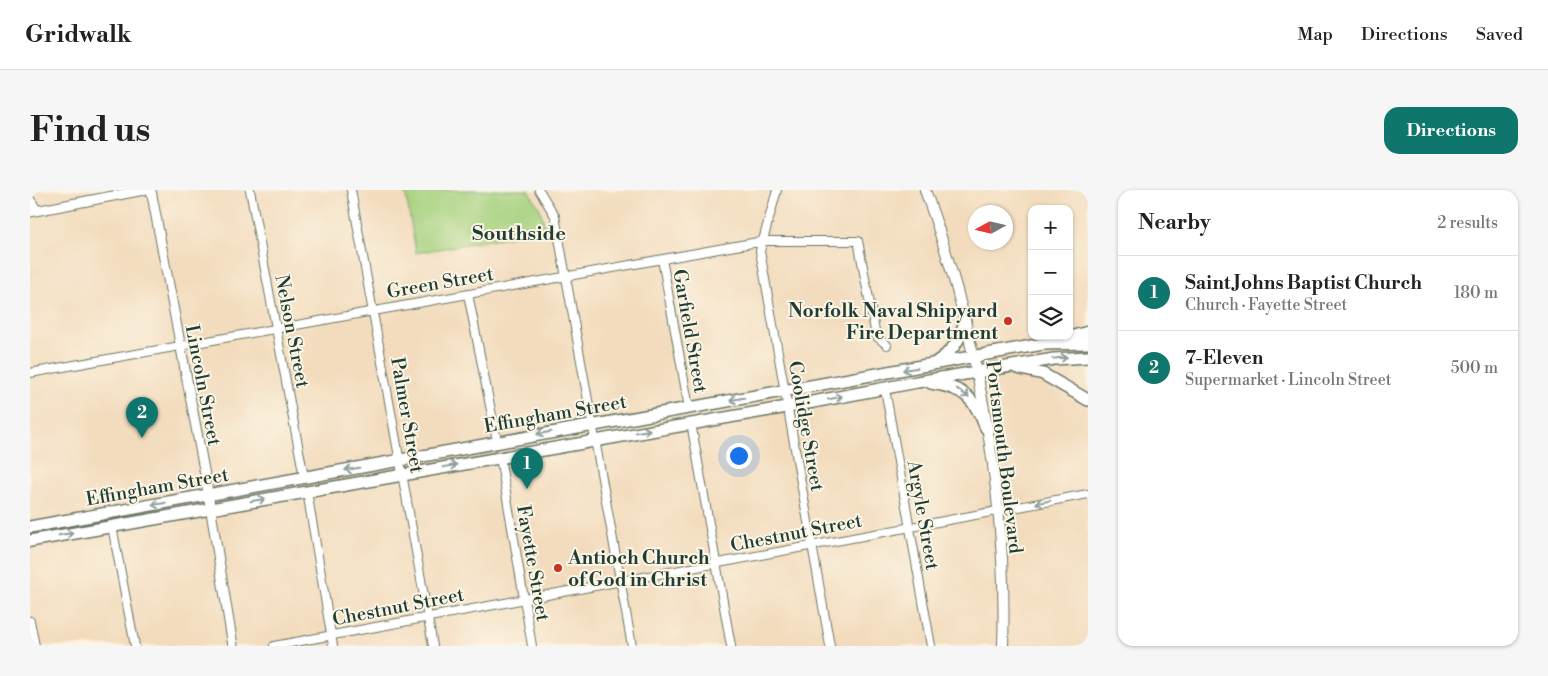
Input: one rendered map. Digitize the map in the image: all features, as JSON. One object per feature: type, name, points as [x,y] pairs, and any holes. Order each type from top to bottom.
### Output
[{"type":"main road","name":"Portsmouth Boulevard","points":[[925,190],[938,227],[975,357],[998,511],[1003,646]]},
{"type":"main road","points":[[931,366],[956,346],[965,321]]},
{"type":"main road","points":[[1043,344],[1088,332]]},
{"type":"main road","name":"Effingham Street","points":[[30,527],[400,461],[592,424],[931,366],[1043,344],[1088,343]]},
{"type":"main road","name":"Effingham Street","points":[[30,541],[787,407],[922,381],[1054,359],[1088,357]]},
{"type":"main road","points":[[998,368],[1036,371],[1088,400]]},
{"type":"main road","points":[[922,381],[946,385],[962,392],[976,406],[986,428]]},
{"type":"street","points":[[30,199],[34,211],[144,190]]},
{"type":"street","name":"Lincoln Street","points":[[151,190],[210,509],[233,646]]},
{"type":"street","name":"Nelson Street","points":[[250,190],[304,477]]},
{"type":"street","name":"Palmer Street","points":[[351,190],[433,646]]},
{"type":"street","points":[[539,190],[555,216],[632,646]]},
{"type":"street","name":"Coolidge Street","points":[[777,190],[760,251],[830,646]]},
{"type":"street","name":"Green Street","points":[[30,373],[763,241],[858,241],[876,336],[887,345]]},
{"type":"street","name":"Garfield Street","points":[[662,259],[689,408]]},
{"type":"street","points":[[468,294],[497,441]]},
{"type":"street","name":"Argyle Street","points":[[885,389],[931,646]]},
{"type":"street","points":[[691,424],[731,646]]},
{"type":"street","name":"Fayette Street","points":[[500,457],[532,646]]},
{"type":"street","points":[[307,492],[333,646]]},
{"type":"street","name":"Chestnut Street","points":[[274,646],[1088,494]]},
{"type":"street","points":[[112,526],[135,646]]},
{"type":"street","points":[[30,620],[35,646]]},
{"type":"green space","points":[[405,190],[528,190],[540,209],[546,230],[416,253]]},
{"type":"place","name":"Norfolk Naval Shipyard Fire Department","points":[[1008,321]]},
{"type":"place","name":"7-Eleven","points":[[142,438]]},
{"type":"place","name":"Saint Johns Baptist Church","points":[[527,489]]},
{"type":"place","name":"Antioch Church of God in Christ","points":[[558,568]]},
{"type":"district","name":"Southside","points":[[519,233]]}]
